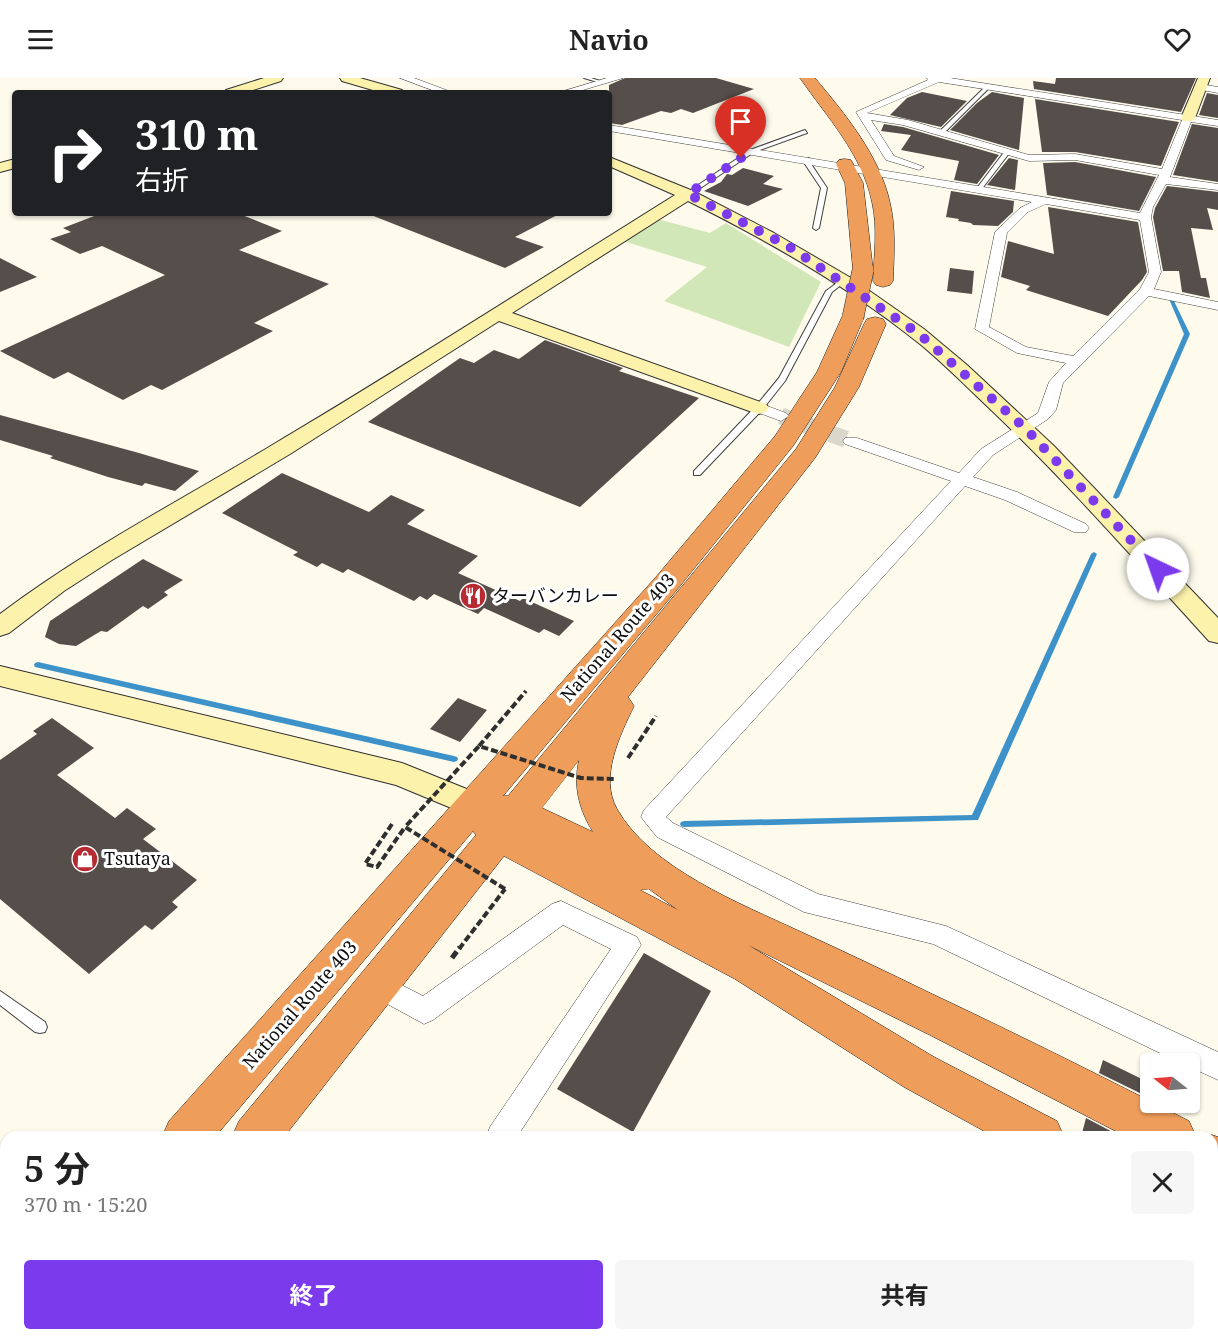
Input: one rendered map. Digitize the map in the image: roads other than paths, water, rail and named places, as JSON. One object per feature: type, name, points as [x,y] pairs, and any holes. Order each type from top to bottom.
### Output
[{"type":"highway","name":"National Route 403","points":[[260,1131],[378,985],[496,817],[666,584],[784,441],[864,320],[884,281],[884,218],[870,170],[846,129],[807,78]]},
{"type":"highway","name":"National Route 403","points":[[191,1131],[496,817],[646,651],[806,453],[847,387],[864,320],[863,270],[854,183],[835,144],[807,103]]},
{"type":"highway","points":[[646,651],[600,744],[593,785],[598,807],[610,828],[629,850],[652,870],[698,902]]},
{"type":"highway","points":[[496,817],[698,902],[942,1019],[1161,1131]]},
{"type":"highway","points":[[496,817],[749,966],[919,1072],[1030,1131]]},
{"type":"street","points":[[240,90],[278,78]]},
{"type":"street","points":[[346,78],[387,90]]},
{"type":"street","points":[[405,78],[440,90]]},
{"type":"street","points":[[573,90],[618,78]]},
{"type":"street","points":[[937,182],[940,176],[936,171],[890,158],[861,112],[937,78],[987,88],[1218,123]]},
{"type":"street","points":[[1218,90],[1202,82],[1164,177],[1147,207],[1145,216],[1155,272],[1146,291],[1056,382],[1048,410],[987,452],[652,817],[665,830],[813,904],[937,934],[1218,1066]]},
{"type":"street","points":[[863,116],[904,122],[1029,158],[1075,156],[1218,187]]},
{"type":"street","points":[[612,128],[1145,216]]},
{"type":"street","points":[[612,162],[688,194],[767,234],[843,280],[918,333],[1025,428],[1084,487],[1218,634]]},
{"type":"street","points":[[0,627],[55,585],[103,554],[282,449],[688,194]]},
{"type":"street","points":[[1045,200],[1024,210],[1001,232],[982,329],[1022,350],[1075,361]]},
{"type":"street","points":[[1146,291],[1218,306]]},
{"type":"street","points":[[498,314],[781,416]]},
{"type":"street","points":[[851,441],[1011,496],[1080,528]]},
{"type":"street","points":[[0,676],[402,775],[496,817]]},
{"type":"street","points":[[378,985],[424,1011],[561,912],[628,945],[504,1131]]},
{"type":"lane","points":[[586,78],[601,82]]},
{"type":"lane","points":[[942,132],[987,88]]},
{"type":"lane","points":[[688,194],[752,151],[805,132]]},
{"type":"lane","points":[[980,189],[1007,152]]},
{"type":"lane","points":[[809,160],[808,164],[824,188],[816,228]]},
{"type":"lane","points":[[697,473],[759,408],[782,379],[829,291],[843,280]]},
{"type":"lane","points":[[0,997],[40,1027]]},
{"type":"waterway","points":[[1116,497],[1187,334],[1171,299]]},
{"type":"waterway","points":[[684,824],[975,818],[1094,554]]},
{"type":"waterway","points":[[38,665],[454,759]]},
{"type":"tunnel","points":[[781,416],[851,441]]},
{"type":"place","name":"ターバンカレー","points":[[473,596]]},
{"type":"place","name":"Tsutaya","points":[[85,859]]}]
